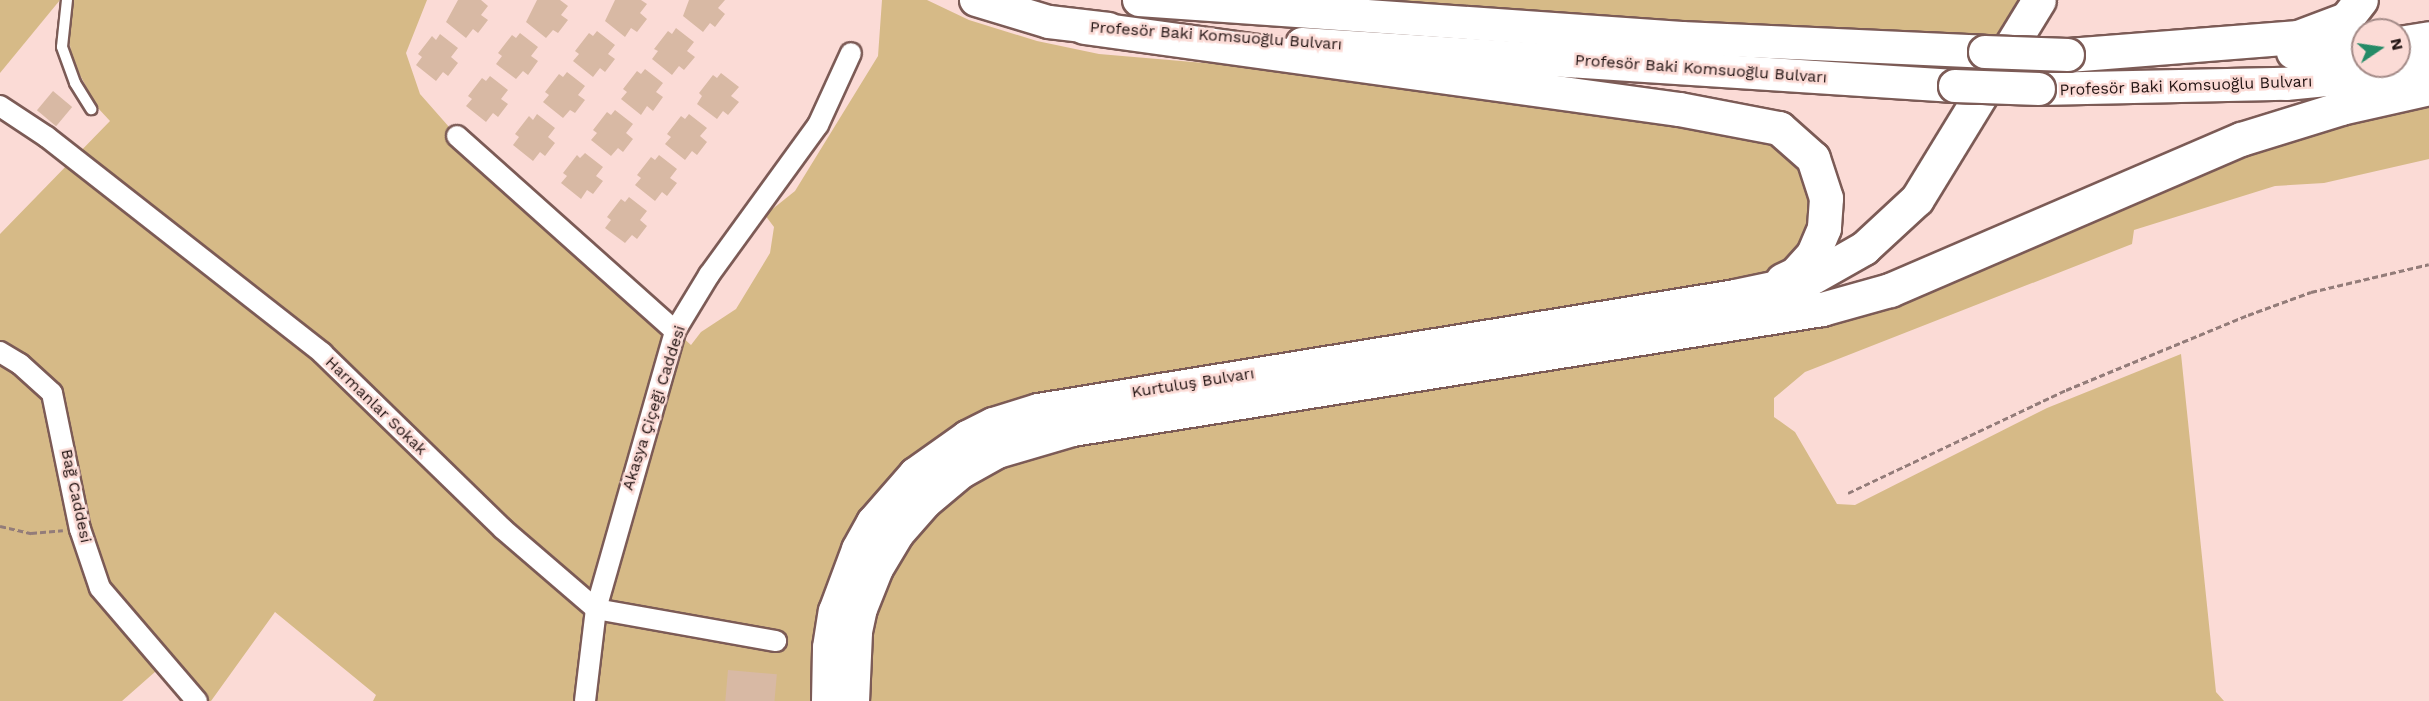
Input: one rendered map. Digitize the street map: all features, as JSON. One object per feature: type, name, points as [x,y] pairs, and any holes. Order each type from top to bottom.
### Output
[{"type":"highway","points":[[1736,309],[1818,276],[1850,259],[1892,226],[1939,167],[2039,0]]},
{"type":"highway","points":[[1736,309],[1806,302],[1844,284],[1887,256],[1920,225],[1949,188],[2059,0]]},
{"type":"highway","points":[[2068,56],[2298,37],[2346,19],[2361,0]]},
{"type":"highway","points":[[1084,27],[1678,109],[1779,128],[1803,147],[1819,170],[1826,198],[1824,228],[1813,254],[1796,274],[1736,309]]},
{"type":"highway","points":[[2411,41],[2429,38]]},
{"type":"highway","name":"Profesör Baki Komsuoğlu Bulvarı","points":[[2068,56],[2306,52],[2351,47]]},
{"type":"highway","points":[[1736,309],[1822,309],[1890,290],[2241,139],[2341,108],[2429,88]]},
{"type":"highway","name":"Kurtuluş Bulvarı","points":[[828,701],[829,647],[835,611],[845,578],[873,522],[915,474],[943,452],[993,424],[1065,405],[1736,309]]},
{"type":"highway","name":"Kurtuluş Bulvarı","points":[[852,701],[860,608],[887,549],[925,501],[961,471],[996,451],[1072,429],[1736,309]]},
{"type":"main road","name":"Profesör Baki Komsuoğlu Bulvarı","points":[[976,0],[1049,22],[1084,27],[1955,86],[2038,89],[2286,84],[2429,70]]},
{"type":"main road","name":"Profesör Baki Komsuoğlu Bulvarı","points":[[1139,0],[1682,38],[2068,56]]},
{"type":"street","name":"Akasya Çiçeği Caddesi","points":[[585,701],[596,609],[675,331],[709,275],[818,125],[851,53]]},
{"type":"street","name":"Harmanlar Sokak","points":[[0,106],[47,137],[322,353],[503,529],[596,609]]},
{"type":"street","points":[[457,136],[675,331]]},
{"type":"street","name":"Bağ Caddesi","points":[[0,352],[20,364],[52,393],[80,529],[100,588],[197,701]]},
{"type":"street","points":[[596,609],[776,641]]},
{"type":"lane","points":[[67,0],[62,47],[71,74],[91,109]]},
{"type":"path","points":[[1848,493],[2066,390],[2248,315],[2311,292],[2429,264]]},
{"type":"path","points":[[0,526],[31,533],[80,529]]},
{"type":"shaded area","points":[[0,0],[60,0],[0,73]]},
{"type":"shaded area","points":[[74,0],[427,0],[406,53],[420,94],[457,136],[691,345],[701,332],[736,309],[770,253],[774,227],[765,215],[795,191],[878,56],[882,0],[927,0],[969,20],[1037,41],[1099,54],[1276,69],[1760,137],[1788,147],[1805,166],[1817,219],[1787,268],[1753,281],[957,433],[818,701],[373,701],[376,695],[275,612],[211,701],[196,701],[164,664],[122,701],[0,701],[0,234],[110,121],[97,107],[72,60],[69,38]]},
{"type":"shaded area","points":[[1229,0],[2023,0],[2002,36],[1835,32]]},
{"type":"shaded area","points":[[2429,101],[2429,159],[2324,183],[2275,186],[2134,230],[2132,244],[1805,372],[1774,398],[1774,417],[1795,432],[1837,504],[1855,505],[2047,408],[2181,354],[2216,692],[2224,701],[866,701],[869,631],[883,589],[908,542],[943,506],[985,474],[1017,460],[1090,443],[1805,328],[2309,130]]},
{"type":"building","points":[[458,0],[481,0],[488,6],[481,15],[488,20],[478,33],[473,29],[466,38],[446,22]]},
{"type":"building","points":[[537,0],[560,0],[568,6],[561,15],[568,20],[558,33],[553,30],[546,38],[526,22]]},
{"type":"building","points":[[615,0],[641,0],[647,4],[640,13],[647,19],[637,32],[631,28],[625,37],[605,21]]},
{"type":"building","points":[[689,0],[725,0],[718,8],[725,14],[715,27],[710,23],[703,32],[683,16]]},
{"type":"building","points":[[676,28],[694,42],[687,51],[695,57],[684,70],[679,66],[672,75],[652,59],[658,51],[654,49],[668,31],[672,34]]},
{"type":"building","points":[[597,31],[615,45],[608,54],[615,59],[605,72],[600,68],[593,77],[573,61],[579,54],[575,51],[589,33],[593,36]]},
{"type":"building","points":[[520,33],[538,47],[531,56],[538,61],[528,75],[523,71],[516,79],[496,64],[502,56],[498,53],[512,35],[516,38]]},
{"type":"building","points":[[440,34],[458,48],[451,57],[458,63],[448,76],[443,72],[436,81],[416,65],[422,57],[418,54],[432,36],[436,40]]},
{"type":"building","points":[[645,69],[663,83],[656,92],[663,97],[653,111],[647,106],[641,115],[621,99],[627,92],[623,89],[637,71],[641,74]]},
{"type":"building","points":[[567,72],[585,86],[578,95],[585,100],[575,113],[570,110],[563,118],[543,102],[549,95],[545,92],[559,74],[563,77]]},
{"type":"building","points":[[721,73],[739,87],[731,96],[739,102],[728,115],[723,111],[717,119],[697,104],[702,96],[699,93],[713,75],[717,78]]},
{"type":"building","points":[[490,76],[508,90],[501,99],[508,104],[498,117],[493,113],[486,122],[466,106],[472,99],[468,96],[482,78],[486,81]]},
{"type":"building","points":[[53,91],[72,107],[56,126],[37,110]]},
{"type":"building","points":[[615,110],[633,124],[626,133],[633,139],[623,152],[618,148],[611,156],[591,140],[597,133],[593,130],[607,112],[611,115]]},
{"type":"building","points":[[537,114],[555,128],[548,137],[555,143],[545,156],[540,152],[533,161],[513,145],[519,137],[515,134],[529,116],[533,120]]},
{"type":"building","points":[[689,114],[707,128],[700,136],[707,142],[697,155],[692,151],[685,160],[665,144],[671,137],[667,134],[681,116],[685,119]]},
{"type":"building","points":[[585,153],[603,167],[596,176],[603,181],[593,194],[587,190],[581,199],[561,183],[567,176],[563,173],[577,155],[580,158]]},
{"type":"building","points":[[659,155],[677,169],[670,178],[677,183],[667,196],[662,192],[655,201],[635,185],[641,178],[637,175],[651,157],[655,160]]},
{"type":"building","points":[[629,197],[647,211],[640,220],[647,226],[637,239],[632,235],[625,243],[605,228],[611,220],[607,217],[621,199],[625,202]]},
{"type":"building","points":[[728,670],[777,674],[774,701],[725,701]]}]
